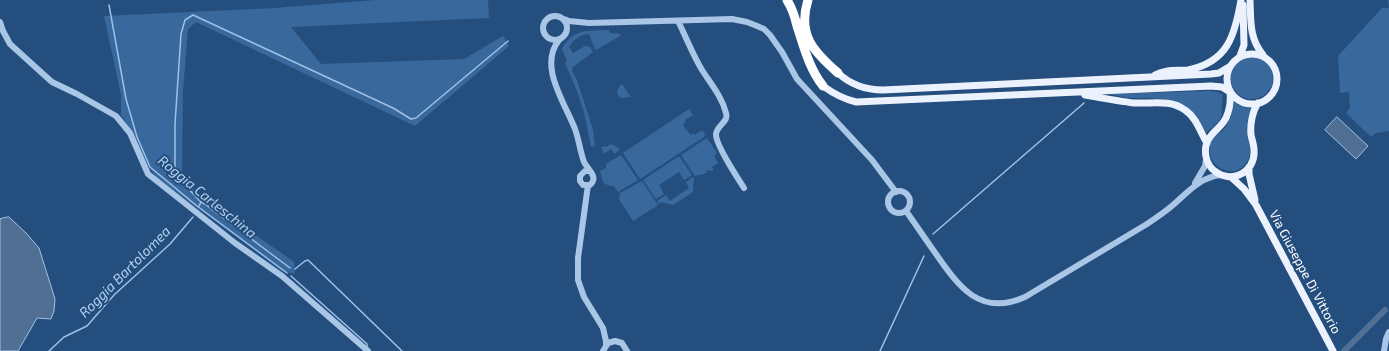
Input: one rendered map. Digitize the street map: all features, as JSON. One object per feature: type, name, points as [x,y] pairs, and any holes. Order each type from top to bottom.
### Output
[{"type":"highway","points":[[787,0],[794,16],[810,66],[823,86]]},
{"type":"highway","points":[[808,0],[804,20],[809,40],[818,54],[838,73]]},
{"type":"main road","points":[[1147,77],[1163,71],[1191,69],[1206,64],[1217,57],[1232,38],[1242,0]]},
{"type":"main road","points":[[1240,56],[1244,45],[1245,36],[1242,0]]},
{"type":"main road","points":[[823,86],[844,100],[856,102],[1211,86],[1222,87],[1240,101],[1250,104],[1258,103],[1266,100],[1272,94],[1277,81],[1273,65],[1256,47],[1252,35],[1250,0]]},
{"type":"main road","points":[[838,73],[856,85],[880,90],[1211,74],[1229,67],[1240,56],[1251,53],[1264,56]]},
{"type":"main road","points":[[1229,67],[1227,78],[1231,102],[1222,125],[1210,137],[1205,152],[1206,159],[1211,168],[1221,175],[1231,177],[1241,174],[1249,167],[1254,156],[1251,134],[1252,121],[1254,109],[1258,103]]},
{"type":"main road","points":[[1069,92],[1135,103],[1165,102],[1174,104],[1186,110],[1194,118],[1207,143]]},
{"type":"main road","name":"Via Giuseppe Di Vittorio","points":[[1249,167],[1249,174],[1256,204]]},
{"type":"main road","name":"Via Giuseppe Di Vittorio","points":[[1231,177],[1244,189],[1256,204],[1333,351]]},
{"type":"street","points":[[559,40],[547,37],[543,30],[546,20],[550,17],[557,16],[584,23],[732,20],[747,22],[764,29],[776,41],[797,79],[872,160],[896,192]]},
{"type":"street","points":[[564,19],[567,25],[567,32]]},
{"type":"street","points":[[678,21],[701,68],[713,86],[726,112],[726,119],[716,131],[716,137],[723,153],[744,188]]},
{"type":"street","points":[[0,22],[10,44],[52,82],[83,97],[116,116],[130,134],[148,174],[235,243],[282,276],[368,351]]},
{"type":"street","points":[[584,23],[570,29],[554,46],[552,54],[553,74],[576,131],[582,156],[589,171],[593,174],[594,179],[592,183],[588,185],[578,258],[578,280],[584,297],[602,328],[606,341],[605,348]]},
{"type":"street","points":[[1193,186],[1203,170],[1206,159]]},
{"type":"street","points":[[588,185],[581,183],[580,176],[584,171],[589,171]]},
{"type":"street","points":[[906,211],[940,260],[963,289],[982,300],[1007,303],[1025,297],[1147,224],[1160,215],[1193,186],[1206,178],[1214,175],[1221,175]]},
{"type":"street","points":[[896,192],[904,192],[909,197],[910,205],[906,211],[900,214],[891,210],[889,207],[889,198],[896,192]]},
{"type":"street","points":[[602,328],[615,341],[622,343],[627,351]]},
{"type":"street","points":[[1384,351],[1389,332]]},
{"type":"street","points":[[605,348],[608,343],[615,341]]},
{"type":"shaded area","points":[[375,0],[488,0],[489,18],[291,27],[321,64],[464,59],[503,36],[509,46],[415,126],[196,22],[188,29],[183,91],[183,175],[191,187],[202,197],[294,262],[295,274],[282,271],[156,177],[145,162],[132,132],[121,115],[121,95],[104,16],[275,8]]},
{"type":"shaded area","points":[[1382,8],[1389,8],[1389,131],[1376,133],[1371,137],[1346,113],[1350,108],[1349,92],[1340,93],[1338,56]]},
{"type":"shaded area","points":[[609,30],[610,33],[621,34],[596,50],[589,34],[578,38],[569,47],[573,53],[585,46],[590,47],[593,52],[573,67],[572,71],[577,80],[593,130],[595,146],[591,147],[584,112],[565,63],[567,61],[562,49],[566,42],[576,34],[588,31]]},
{"type":"shaded area","points":[[1248,57],[1256,57],[1264,60],[1270,66],[1273,78],[1270,90],[1264,96],[1256,99],[1248,99],[1240,96],[1234,90],[1231,82],[1231,74],[1234,66],[1240,60]]},
{"type":"shaded area","points":[[622,84],[631,97],[621,98],[618,96],[617,92],[619,86]]},
{"type":"shaded area","points":[[1209,91],[1222,94],[1222,115],[1219,121],[1206,133],[1195,114],[1180,103],[1166,99],[1128,98],[1110,94]]},
{"type":"shaded area","points":[[1234,102],[1238,105],[1251,108],[1247,126],[1250,155],[1245,165],[1239,170],[1230,171],[1221,169],[1217,166],[1211,157],[1210,146],[1213,139],[1225,128],[1232,113]]},
{"type":"shaded area","points":[[689,109],[694,117],[692,116],[685,120],[686,122],[683,124],[684,127],[691,135],[694,133],[695,135],[702,130],[701,128],[705,134],[704,137],[640,179],[623,153]]},
{"type":"shaded area","points":[[1337,117],[1368,146],[1356,159],[1325,130]]},
{"type":"shaded area","points":[[707,138],[717,153],[714,156],[718,163],[712,167],[714,170],[708,170],[706,171],[707,173],[695,176],[681,155]]},
{"type":"shaded area","points":[[611,144],[620,149],[615,154],[611,149],[604,154],[601,147]]},
{"type":"shaded area","points":[[621,155],[638,180],[618,192],[614,186],[605,184],[600,171],[606,168],[606,164]]},
{"type":"shaded area","points":[[679,156],[692,175],[684,180],[679,172],[659,185],[664,194],[656,199],[643,180]]},
{"type":"shaded area","points":[[693,177],[693,192],[673,205],[661,202],[659,204],[657,201],[666,195],[670,201],[689,188],[686,182]]},
{"type":"shaded area","points":[[642,181],[658,205],[633,221],[619,199],[620,193]]},
{"type":"shaded area","points":[[9,217],[39,248],[55,299],[54,311],[51,319],[37,318],[18,351],[0,351],[0,219]]},
{"type":"waterway","name":"Roggia Carleschina","points":[[109,5],[126,99],[137,137],[150,167],[197,206],[287,273]]},
{"type":"waterway","points":[[201,202],[181,181],[175,169],[175,124],[181,34],[185,20],[193,15],[393,108],[411,119],[416,118],[508,41]]},
{"type":"waterway","points":[[933,234],[1084,103]]},
{"type":"waterway","points":[[199,206],[201,202],[205,204],[290,268]]},
{"type":"waterway","name":"Roggia Bartolomea","points":[[49,351],[64,337],[87,326],[114,295],[170,244],[193,217]]},
{"type":"waterway","points":[[880,351],[924,256]]},
{"type":"waterway","points":[[295,269],[308,260],[402,351]]},
{"type":"waterway","name":"Roggia Carleschina","points":[[291,276],[367,344],[367,347]]},
{"type":"waterway","points":[[1344,351],[1385,310]]}]
